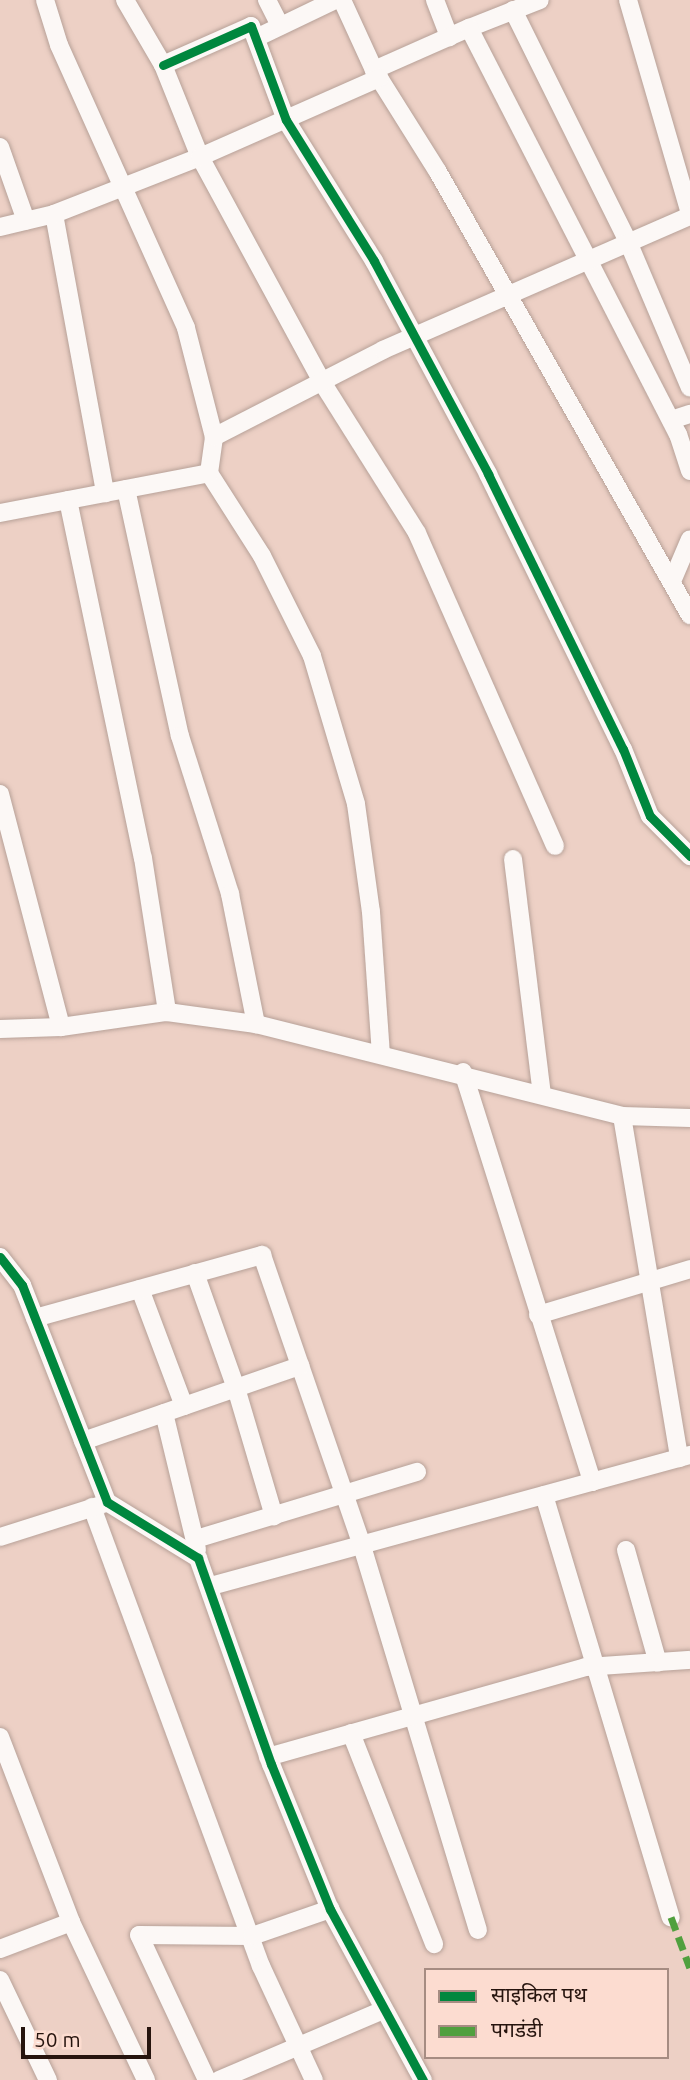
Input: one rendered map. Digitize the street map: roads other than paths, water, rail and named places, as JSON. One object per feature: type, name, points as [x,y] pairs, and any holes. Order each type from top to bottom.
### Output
[{"type":"street","points":[[45,0],[59,45],[121,188],[139,217],[186,328],[214,437],[209,473],[262,556],[316,668],[356,804],[370,912],[382,1055]]},
{"type":"street","points":[[125,0],[163,65],[200,158],[322,382],[417,533],[555,846]]},
{"type":"street","points":[[267,0],[279,26]]},
{"type":"street","points":[[256,38],[335,0]]},
{"type":"street","points":[[342,0],[377,74],[673,579],[690,615]]},
{"type":"street","points":[[435,0],[449,37]]},
{"type":"street","points":[[0,227],[54,214],[200,158],[286,120],[504,9],[540,0]]},
{"type":"street","points":[[214,437],[412,338],[507,299],[690,215],[628,0]]},
{"type":"street","points":[[504,9],[629,244],[690,388]]},
{"type":"street","points":[[163,65],[251,26],[286,120],[374,261],[412,338],[488,474],[623,749],[650,816],[690,856]]},
{"type":"street","points":[[469,28],[671,420],[690,471]]},
{"type":"street","points":[[0,147],[26,221]]},
{"type":"street","points":[[54,214],[105,493]]},
{"type":"street","points":[[671,420],[690,414]]},
{"type":"street","points":[[0,513],[209,473]]},
{"type":"street","points":[[126,489],[180,736],[230,894],[256,1024]]},
{"type":"street","points":[[68,500],[143,858],[167,1012]]},
{"type":"street","points":[[673,579],[690,540]]},
{"type":"street","points":[[0,794],[61,1027]]},
{"type":"street","points":[[513,859],[541,1094]]},
{"type":"street","points":[[0,1029],[61,1027],[167,1012],[256,1024],[463,1072],[622,1115],[690,1118]]},
{"type":"street","points":[[463,1072],[592,1482]]},
{"type":"street","points":[[212,1586],[684,1456],[649,1282],[622,1115]]},
{"type":"street","points":[[35,1318],[262,1255],[362,1546],[478,1930]]},
{"type":"street","points":[[0,1258],[22,1285],[83,1441],[100,1505],[261,1966],[314,2080]]},
{"type":"street","points":[[538,1315],[690,1269]]},
{"type":"street","points":[[195,1273],[236,1388],[274,1516]]},
{"type":"street","points":[[140,1289],[184,1406]]},
{"type":"street","points":[[83,1441],[300,1366]]},
{"type":"street","points":[[164,1413],[196,1539],[198,1558],[212,1586],[268,1757],[330,1909],[423,2080]]},
{"type":"street","points":[[196,1539],[417,1472]]},
{"type":"street","points":[[544,1495],[671,1917]]},
{"type":"street","points":[[0,1537],[100,1505],[198,1558]]},
{"type":"street","points":[[626,1550],[658,1663]]},
{"type":"street","points":[[268,1757],[595,1667],[690,1661]]},
{"type":"street","points":[[351,1733],[434,1944]]},
{"type":"street","points":[[0,1737],[71,1922],[146,2080]]},
{"type":"street","points":[[207,2080],[139,1935],[252,1936],[330,1909]]},
{"type":"street","points":[[0,1948],[71,1922]]},
{"type":"street","points":[[0,1980],[48,2080]]},
{"type":"street","points":[[219,2080],[383,2010]]}]
